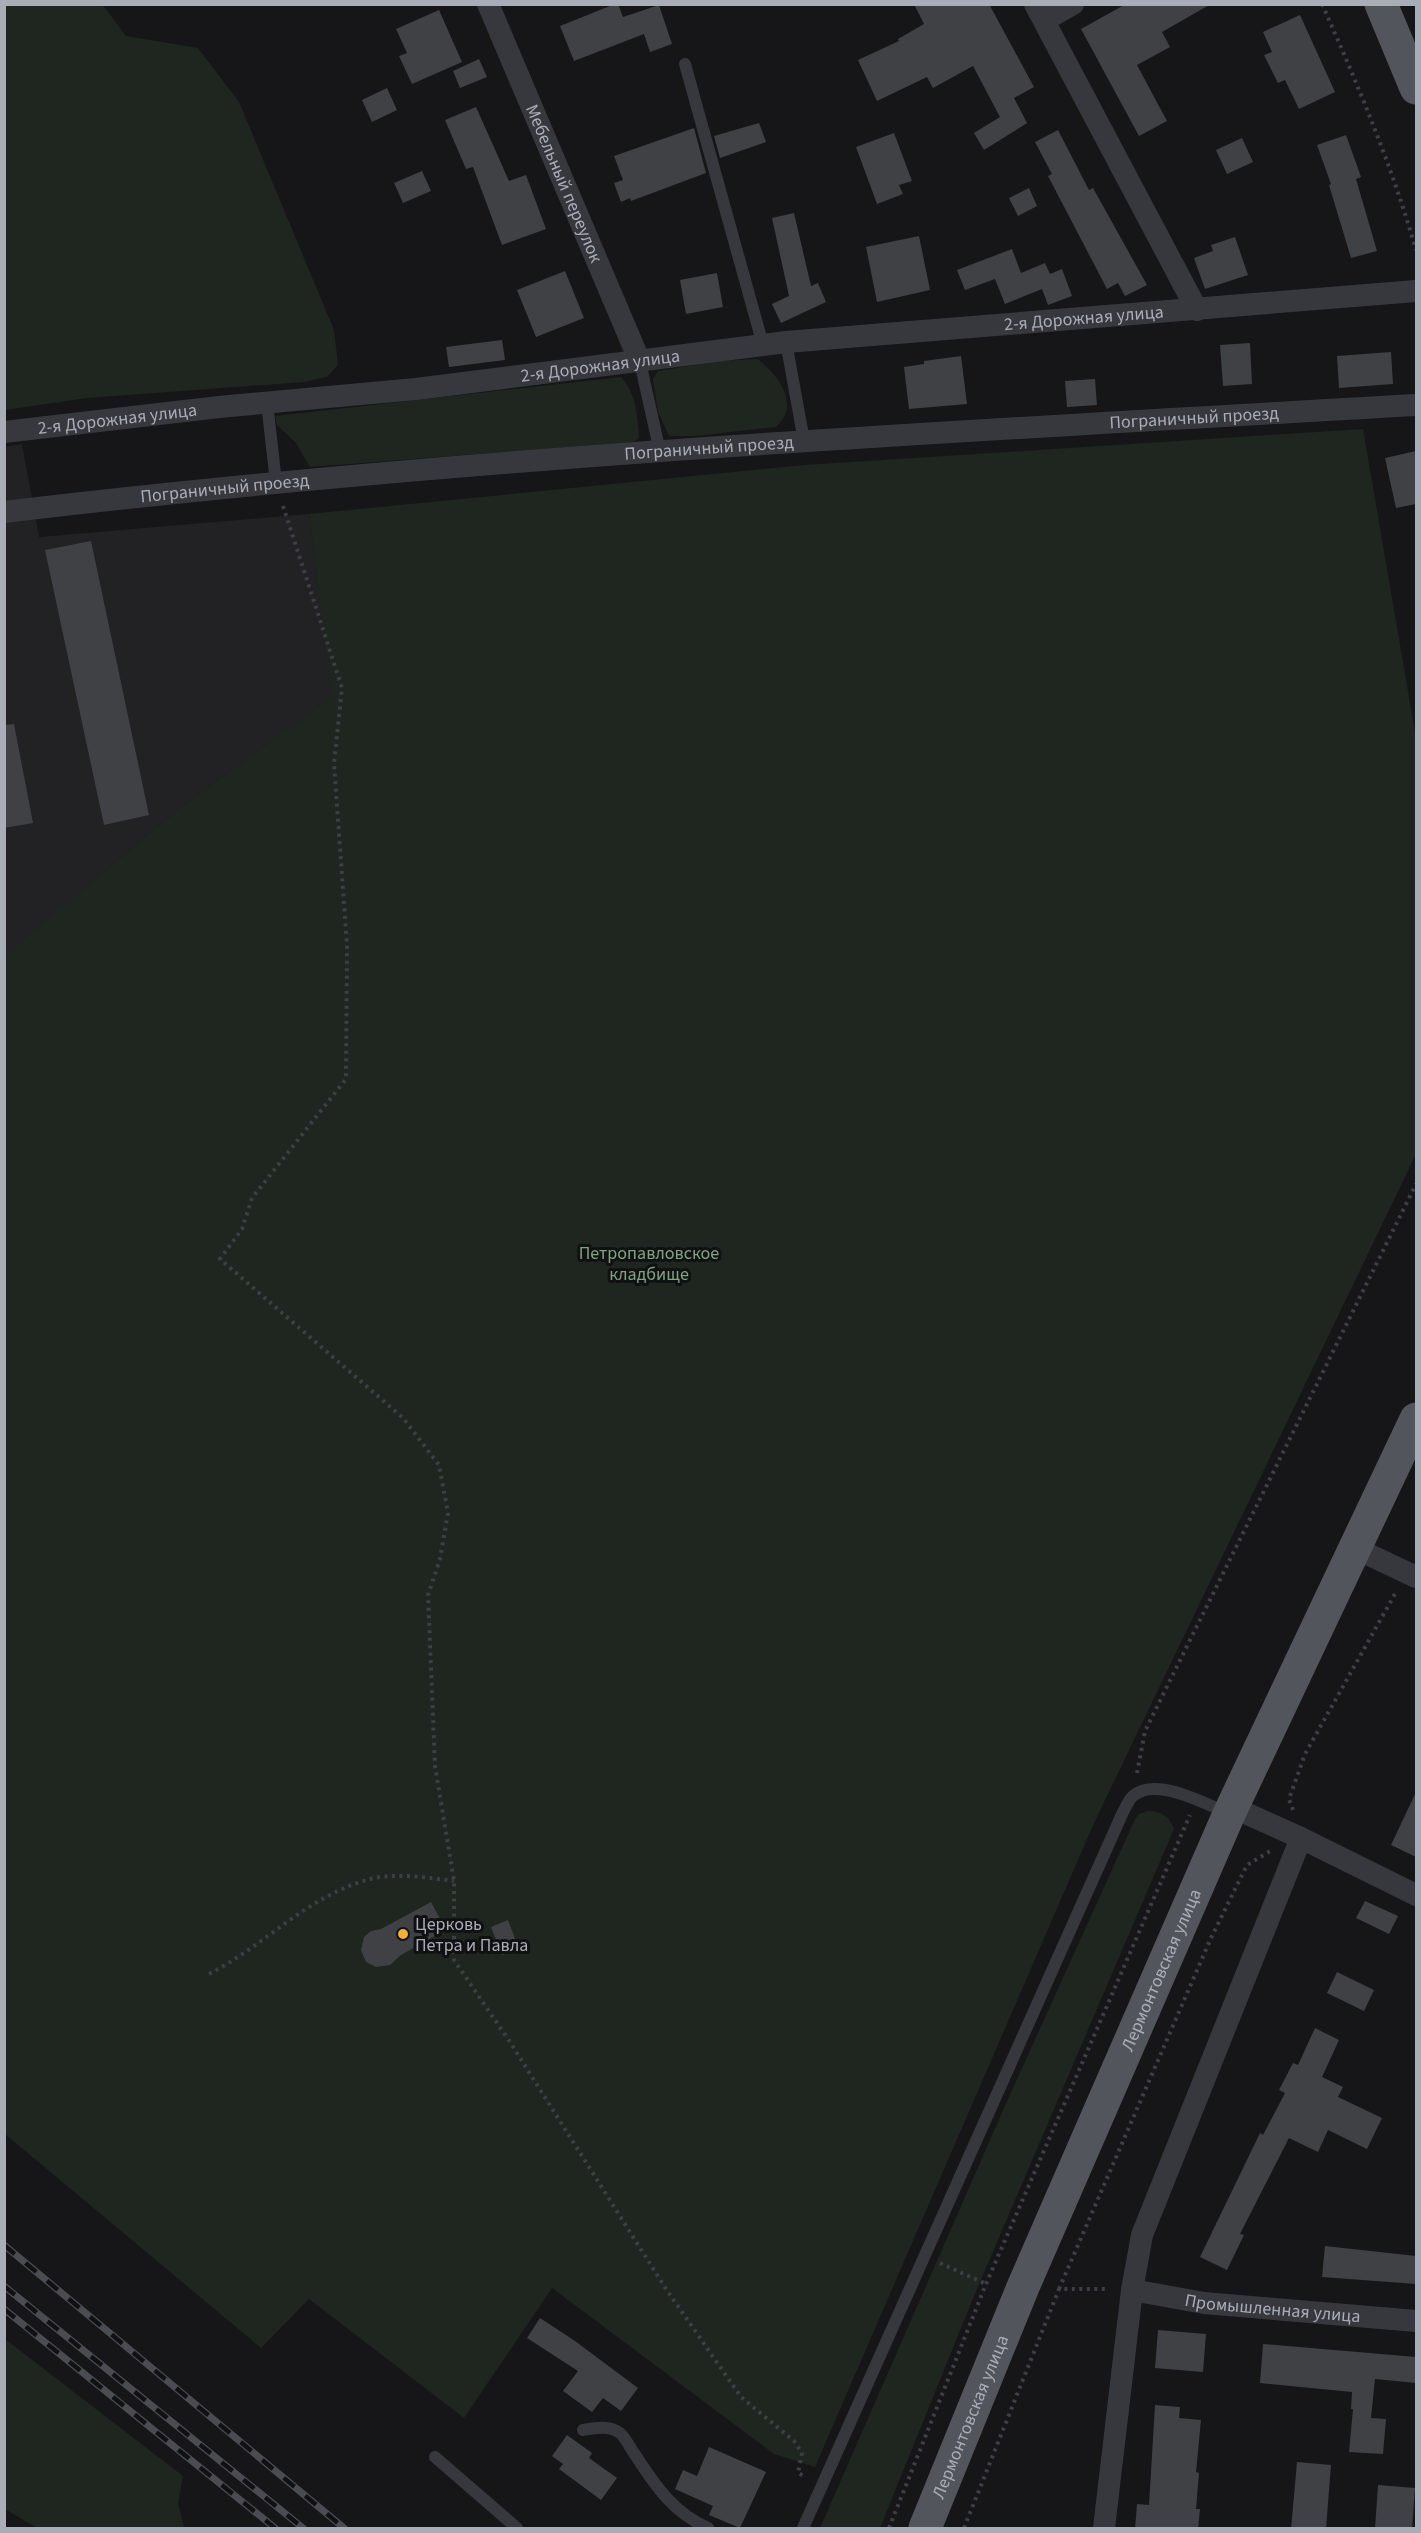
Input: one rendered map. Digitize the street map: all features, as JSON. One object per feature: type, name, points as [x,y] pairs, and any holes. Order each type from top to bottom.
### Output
[{"type":"main road","points":[[1381,4],[1416,88]]},
{"type":"main road","name":"Лермонтовская улица","points":[[925,2529],[1023,2287],[1231,1810],[1416,1419]]},
{"type":"street","name":"Мебельный переулок","points":[[488,4],[640,362]]},
{"type":"street","points":[[1040,12],[1073,4]]},
{"type":"street","name":"2-я Дорожная улица","points":[[1040,12],[1197,310]]},
{"type":"street","name":"2-я Дорожная улица","points":[[4,432],[416,389],[786,342],[1416,291]]},
{"type":"street","name":"Пограничный проезд","points":[[4,512],[276,482],[804,441],[1416,405]]},
{"type":"street","points":[[1355,1548],[1412,1575]]},
{"type":"street","points":[[1231,1810],[1301,1838],[1416,1895]]},
{"type":"street","points":[[1104,2529],[1131,2290],[1142,2235],[1301,1838]]},
{"type":"street","name":"Промышленная улица","points":[[1131,2290],[1204,2303],[1416,2321]]},
{"type":"lane","points":[[685,64],[763,345]]},
{"type":"lane","points":[[786,342],[804,441]]},
{"type":"lane","points":[[640,362],[660,452]]},
{"type":"lane","points":[[267,403],[276,482]]},
{"type":"lane","points":[[803,2529],[1123,1812],[1133,1796],[1146,1789],[1167,1789],[1231,1810]]},
{"type":"lane","points":[[583,2430],[604,2427],[620,2433],[672,2506],[708,2529]]},
{"type":"lane","points":[[435,2457],[517,2529]]},
{"type":"path","points":[[1322,4],[1356,80],[1399,191],[1416,250]]},
{"type":"path","points":[[276,482],[342,688],[334,764],[347,945],[346,1078],[252,1198],[242,1229],[220,1259],[403,1418],[439,1465],[448,1513],[440,1559],[428,1595],[435,1766],[453,1881],[454,1960],[510,2042],[666,2289],[741,2397],[794,2441],[802,2453],[798,2473],[823,2485]]},
{"type":"path","points":[[1133,1796],[1145,1731],[1416,1184]]},
{"type":"path","points":[[964,2529],[1059,2289],[1210,1938],[1247,1865],[1262,1854],[1301,1838],[1289,1799],[1305,1754],[1412,1575]]},
{"type":"path","points":[[889,2529],[986,2284],[1196,1800]]},
{"type":"path","points":[[209,1974],[236,1960],[328,1894],[376,1878],[453,1881]]},
{"type":"path","points":[[925,2257],[986,2284]]},
{"type":"path","points":[[1059,2289],[1131,2290]]},
{"type":"shaded area","points":[[22,444],[39,537],[309,514],[333,697],[181,807],[5,956],[5,447]]},
{"type":"green space","points":[[5,4],[103,5],[126,36],[198,48],[239,102],[334,330],[338,365],[327,377],[304,382],[87,398],[5,410]]},
{"type":"green space","points":[[758,359],[780,382],[787,400],[787,409],[776,427],[695,436],[669,436],[658,412],[653,379],[658,371],[720,361]]},
{"type":"green space","points":[[621,377],[630,390],[635,406],[639,438],[634,442],[310,467],[296,443],[277,425],[275,416]]},
{"type":"green space","name":"Петропавловское кладбище","points":[[1363,429],[1416,738],[1416,1154],[1094,1823],[815,2467],[774,2454],[552,2288],[464,2418],[309,2299],[261,2348],[5,2134],[4,956],[181,807],[332,697],[309,514],[805,465]]},
{"type":"green space","points":[[1147,1811],[1164,1815],[1174,1829],[974,2296],[880,2528],[820,2528],[1004,2108],[1135,1819],[1139,1814]]},
{"type":"green space","points":[[5,2339],[183,2476],[178,2503],[184,2527],[187,2528],[37,2528],[5,2509]]},
{"type":"building","points":[[618,4],[623,17],[659,5],[672,44],[650,52],[644,34],[574,61],[560,26]]},
{"type":"building","points":[[914,4],[989,4],[1034,87],[1014,98],[1027,123],[984,150],[974,133],[1000,117],[973,66],[933,88],[927,77],[877,101],[858,60],[899,41],[898,39],[924,24]]},
{"type":"building","points":[[1126,4],[1211,4],[1162,32],[1170,47],[1137,65],[1167,121],[1139,136],[1081,29]]},
{"type":"building","points":[[439,10],[462,62],[412,84],[399,56],[407,53],[396,29]]},
{"type":"building","points":[[1300,15],[1335,92],[1299,109],[1285,80],[1278,83],[1264,55],[1272,52],[1263,32]]},
{"type":"building","points":[[479,59],[487,77],[460,88],[453,71]]},
{"type":"building","points":[[387,88],[397,110],[372,122],[362,100]]},
{"type":"building","points":[[476,107],[509,181],[526,175],[546,229],[502,245],[473,167],[466,169],[445,120]]},
{"type":"building","points":[[759,123],[766,142],[720,158],[714,136]]},
{"type":"building","points":[[694,128],[706,173],[631,201],[630,198],[621,202],[614,183],[623,180],[614,156]]},
{"type":"building","points":[[1058,130],[1089,190],[1093,188],[1147,285],[1125,296],[1118,283],[1107,289],[1048,176],[1052,174],[1035,142]]},
{"type":"building","points":[[894,133],[912,181],[899,185],[903,194],[877,204],[856,147]]},
{"type":"building","points":[[1346,135],[1361,177],[1356,179],[1377,251],[1351,258],[1329,185],[1331,184],[1317,145]]},
{"type":"building","points":[[1242,138],[1253,162],[1227,174],[1216,150]]},
{"type":"building","points":[[422,171],[431,191],[403,203],[394,183]]},
{"type":"building","points":[[1029,188],[1037,206],[1018,216],[1009,198]]},
{"type":"building","points":[[794,213],[811,286],[818,283],[826,302],[781,323],[772,304],[789,296],[772,218]]},
{"type":"building","points":[[919,236],[930,290],[877,302],[866,247]]},
{"type":"building","points":[[1235,237],[1248,275],[1205,289],[1194,258],[1213,251],[1211,245]]},
{"type":"building","points":[[1012,249],[1021,273],[1045,263],[1050,274],[1062,269],[1072,296],[1048,305],[1042,289],[1005,304],[995,279],[965,290],[957,270]]},
{"type":"building","points":[[565,271],[584,318],[536,337],[517,290]]},
{"type":"building","points":[[717,273],[723,307],[686,314],[680,280]]},
{"type":"building","points":[[502,340],[505,360],[449,367],[446,347]]},
{"type":"building","points":[[1250,343],[1252,384],[1223,386],[1220,345]]},
{"type":"building","points":[[1391,352],[1393,384],[1339,388],[1337,356]]},
{"type":"building","points":[[961,356],[967,404],[909,409],[904,367],[924,364],[924,361]]},
{"type":"building","points":[[1095,379],[1097,405],[1067,407],[1065,381]]},
{"type":"building","points":[[1416,451],[1416,504],[1396,508],[1385,458]]},
{"type":"building","points":[[91,541],[149,815],[104,825],[45,550]]},
{"type":"building","points":[[14,724],[33,823],[4,828],[4,725]]},
{"type":"building","points":[[1416,1792],[1416,1857],[1391,1845]]},
{"type":"building","points":[[1365,1901],[1398,1916],[1389,1934],[1356,1918]]},
{"type":"building","name":"Церковь Петра и Павла","points":[[431,1902],[446,1930],[401,1955],[390,1965],[376,1967],[366,1962],[361,1950],[364,1937],[371,1931],[381,1929]]},
{"type":"building","points":[[508,1920],[519,1949],[502,1955],[491,1927]]},
{"type":"building","points":[[1337,1972],[1374,1990],[1364,2011],[1327,1993]]},
{"type":"building","points":[[1315,2028],[1339,2040],[1322,2077],[1343,2087],[1338,2097],[1382,2118],[1367,2149],[1328,2130],[1318,2152],[1289,2138],[1240,2234],[1244,2235],[1227,2270],[1200,2257],[1260,2133],[1263,2135],[1285,2093],[1279,2090],[1293,2063],[1298,2065]]},
{"type":"building","points":[[1325,2246],[1416,2256],[1416,2284],[1322,2277]]},
{"type":"building","points":[[540,2318],[638,2388],[621,2411],[603,2398],[592,2412],[563,2391],[578,2371],[527,2338]]},
{"type":"building","points":[[1158,2330],[1206,2334],[1203,2372],[1155,2368]]},
{"type":"building","points":[[1263,2344],[1416,2357],[1416,2383],[1375,2379],[1371,2418],[1386,2419],[1383,2454],[1349,2452],[1353,2409],[1351,2409],[1352,2392],[1260,2383]]},
{"type":"building","points":[[1155,2405],[1180,2407],[1179,2418],[1201,2420],[1196,2472],[1199,2473],[1196,2509],[1200,2509],[1198,2529],[1135,2529],[1137,2504],[1149,2505]]},
{"type":"building","points":[[567,2435],[592,2453],[589,2458],[617,2478],[601,2500],[559,2469],[563,2464],[552,2456]]},
{"type":"building","points":[[709,2447],[766,2472],[740,2528],[709,2515],[713,2506],[675,2489],[683,2470],[697,2476]]},
{"type":"building","points":[[1297,2462],[1331,2465],[1326,2529],[1291,2529]]},
{"type":"building","points":[[1378,2485],[1415,2488],[1412,2529],[1375,2529]]},
{"type":"railway","points":[[4,2245],[344,2528]]},
{"type":"railway","points":[[4,2286],[303,2528]]},
{"type":"railway","points":[[4,2309],[275,2528]]},
{"type":"place","name":"Церковь Петра и Павла","points":[[403,1934]]}]
